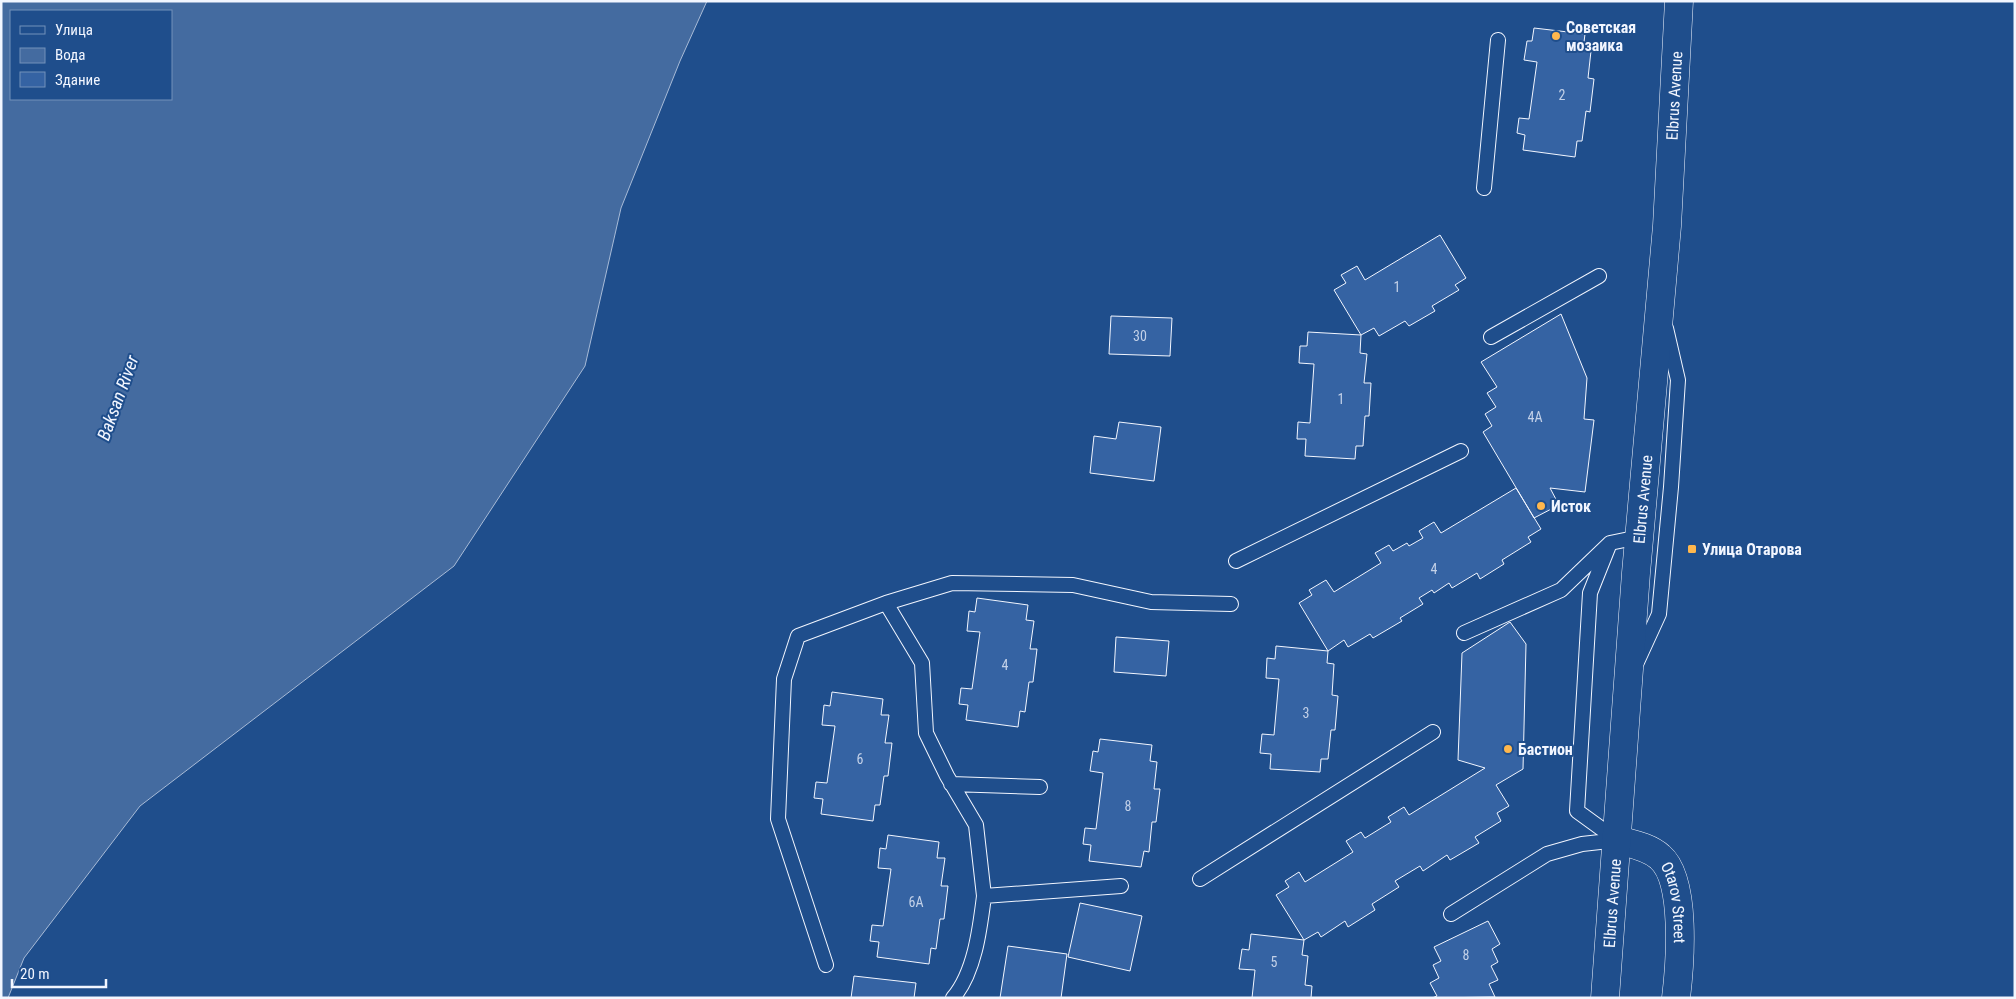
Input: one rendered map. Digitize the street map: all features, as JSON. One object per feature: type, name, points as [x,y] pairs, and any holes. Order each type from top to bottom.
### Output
[{"type":"main road","name":"Elbrus Avenue","points":[[1605,998],[1639,537],[1660,302],[1673,125],[1679,1]]},
{"type":"main road","name":"Otarov Street","points":[[1618,840],[1644,847],[1661,857],[1674,877],[1679,919],[1680,967],[1676,998]]},
{"type":"lane","points":[[1484,188],[1498,40]]},
{"type":"lane","points":[[1491,337],[1599,276]]},
{"type":"lane","points":[[1629,678],[1659,614],[1671,487],[1678,380],[1660,302]]},
{"type":"lane","points":[[1236,561],[1461,452]]},
{"type":"lane","points":[[1464,633],[1561,590],[1610,543],[1639,537]]},
{"type":"lane","points":[[1610,543],[1590,593],[1577,811],[1618,840]]},
{"type":"lane","points":[[826,965],[778,819],[784,679],[798,636],[886,603],[952,583],[1073,585],[1151,602],[1231,604]]},
{"type":"lane","points":[[886,603],[922,663],[926,733],[951,784],[976,826],[984,896],[978,942],[960,990],[953,998]]},
{"type":"lane","points":[[1200,879],[1433,732]]},
{"type":"lane","points":[[951,784],[1040,787]]},
{"type":"lane","points":[[1451,914],[1547,854],[1582,844],[1618,840]]},
{"type":"lane","points":[[984,896],[1121,886]]},
{"type":"water","name":"Baksan River","points":[[1,1],[707,1],[680,61],[621,208],[585,366],[454,566],[140,806],[24,958],[8,998],[1,998]]},
{"type":"building","points":[[1534,28],[1585,34],[1583,50],[1591,51],[1588,78],[1594,79],[1590,112],[1586,111],[1582,141],[1577,141],[1575,157],[1523,150],[1525,135],[1517,133],[1519,118],[1529,119],[1537,62],[1524,60],[1527,41],[1532,41]]},
{"type":"building","points":[[1440,235],[1466,278],[1455,285],[1459,290],[1432,306],[1435,311],[1409,326],[1405,321],[1379,336],[1374,328],[1361,335],[1334,290],[1346,283],[1341,275],[1357,266],[1365,280]]},
{"type":"building","points":[[1561,314],[1587,378],[1584,419],[1594,420],[1585,492],[1550,488],[1559,505],[1534,518],[1483,432],[1492,426],[1485,414],[1496,407],[1487,393],[1497,387],[1481,362]]},
{"type":"building","points":[[1111,316],[1172,318],[1170,356],[1109,354]]},
{"type":"building","points":[[1308,332],[1361,335],[1360,353],[1367,354],[1364,383],[1371,383],[1369,416],[1365,416],[1363,446],[1356,446],[1355,459],[1305,456],[1306,439],[1297,439],[1298,422],[1310,423],[1314,364],[1299,363],[1300,346],[1307,346]]},
{"type":"building","points":[[1119,422],[1161,427],[1154,481],[1090,473],[1094,436],[1116,439]]},
{"type":"building","points":[[1516,488],[1541,529],[1528,537],[1531,542],[1502,560],[1504,564],[1480,579],[1477,573],[1452,588],[1449,583],[1434,593],[1432,590],[1419,598],[1423,604],[1400,618],[1402,621],[1373,638],[1370,634],[1348,647],[1344,640],[1328,651],[1299,603],[1312,595],[1309,590],[1326,580],[1334,592],[1381,563],[1375,553],[1389,545],[1393,551],[1407,543],[1409,546],[1423,538],[1419,531],[1434,522],[1441,533]]},
{"type":"building","points":[[977,598],[1028,605],[1026,620],[1034,621],[1030,649],[1037,649],[1033,682],[1029,682],[1025,712],[1020,711],[1018,727],[966,720],[968,705],[959,704],[961,688],[972,689],[980,632],[967,631],[969,611],[975,612]]},
{"type":"building","points":[[1510,622],[1526,644],[1523,769],[1496,785],[1509,806],[1497,813],[1501,821],[1475,837],[1479,843],[1450,860],[1447,855],[1423,871],[1420,866],[1395,881],[1399,887],[1372,904],[1375,910],[1348,927],[1345,921],[1321,937],[1318,932],[1304,940],[1276,895],[1289,887],[1285,881],[1299,872],[1305,882],[1353,852],[1346,841],[1361,832],[1365,838],[1391,822],[1388,817],[1404,807],[1409,815],[1485,768],[1458,760],[1462,653]]},
{"type":"building","points":[[1116,637],[1169,641],[1166,676],[1114,672]]},
{"type":"building","points":[[1276,646],[1328,651],[1327,663],[1334,664],[1332,695],[1338,696],[1335,730],[1331,730],[1328,759],[1321,759],[1320,772],[1270,769],[1271,754],[1260,753],[1262,734],[1274,735],[1279,679],[1266,678],[1267,658],[1275,659]]},
{"type":"building","points":[[832,692],[883,699],[881,715],[889,715],[885,743],[892,743],[888,776],[884,776],[880,805],[875,805],[873,821],[821,814],[823,799],[814,798],[816,782],[827,783],[835,726],[822,725],[824,705],[830,706]]},
{"type":"building","points":[[1100,739],[1152,745],[1150,761],[1157,762],[1154,789],[1160,789],[1156,822],[1152,822],[1149,852],[1144,851],[1141,867],[1089,861],[1091,845],[1083,844],[1085,828],[1096,829],[1103,773],[1090,771],[1093,751],[1098,752]]},
{"type":"building","points":[[888,835],[939,842],[937,858],[945,858],[941,886],[948,886],[944,919],[940,919],[936,949],[931,948],[929,964],[877,957],[879,942],[870,941],[872,925],[883,926],[891,869],[878,868],[880,848],[886,849]]},
{"type":"building","points":[[1080,903],[1142,916],[1130,971],[1068,957]]},
{"type":"building","points":[[1488,921],[1500,944],[1492,949],[1498,962],[1491,966],[1498,980],[1489,984],[1495,997],[1432,998],[1437,996],[1430,983],[1439,978],[1433,965],[1441,961],[1434,947]]},
{"type":"building","points":[[1251,934],[1304,940],[1302,955],[1308,956],[1305,985],[1312,986],[1311,998],[1252,998],[1255,970],[1239,969],[1242,949],[1249,950]]},
{"type":"building","points":[[1008,946],[1067,954],[1061,998],[1000,998]]},
{"type":"building","points":[[854,976],[916,983],[914,998],[851,998]]},
{"type":"place","name":"Советская мозаика","points":[[1556,36]]},
{"type":"place","name":"Исток","points":[[1541,506]]},
{"type":"place","name":"Улица Отарова","points":[[1692,549]]},
{"type":"place","name":"Бастион","points":[[1508,749]]}]
